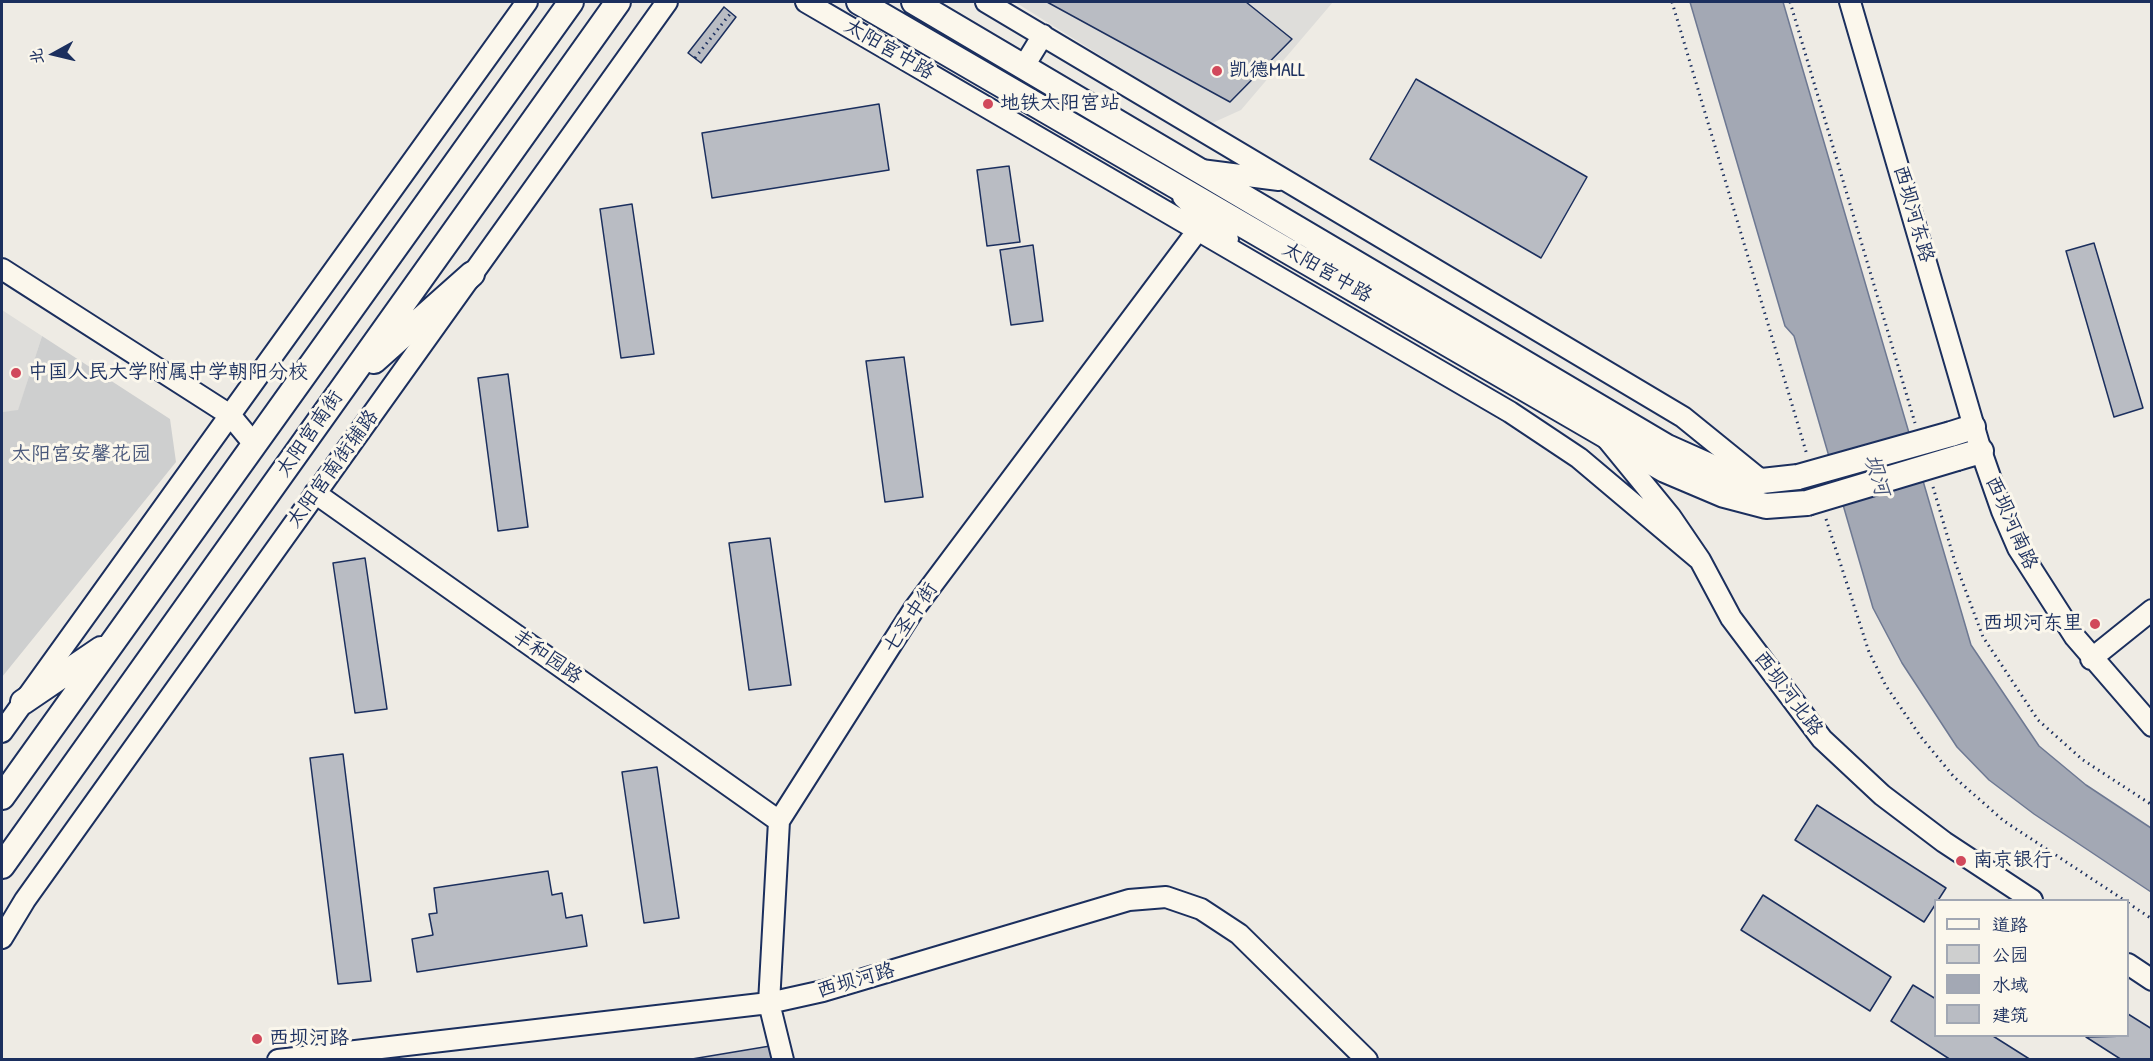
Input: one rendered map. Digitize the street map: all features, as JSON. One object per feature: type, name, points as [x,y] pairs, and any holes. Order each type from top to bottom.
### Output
[{"type":"main road","name":"太阳宫南街","points":[[2,797],[571,2]]},
{"type":"main road","name":"太阳宫南街","points":[[2,866],[618,2]]},
{"type":"main road","name":"太阳宫中路","points":[[859,2],[1665,470],[1724,495],[1766,506],[1807,503],[1981,451]]},
{"type":"main road","name":"太阳宫中路","points":[[914,2],[1667,447],[1723,472],[1762,481],[1798,477],[1962,430]]},
{"type":"main road","points":[[342,388],[472,274]]},
{"type":"main road","points":[[23,702],[113,641]]},
{"type":"street","points":[[2,732],[528,2]]},
{"type":"street","name":"太阳宫南街辅路","points":[[2,938],[25,900],[667,2]]},
{"type":"street","name":"太阳宫中路","points":[[806,2],[1510,412],[1579,458],[1700,560]]},
{"type":"street","points":[[986,2],[1683,417],[1762,481]]},
{"type":"street","name":"西坝河东路","points":[[1850,2],[1962,430]]},
{"type":"street","points":[[1024,66],[1043,35]]},
{"type":"street","points":[[1198,169],[1287,181]]},
{"type":"street","points":[[1162,177],[1253,262]]},
{"type":"street","name":"七圣中街","points":[[783,1059],[769,1004],[779,821],[914,609],[1198,230]]},
{"type":"street","points":[[2,268],[230,415],[254,444]]},
{"type":"street","name":"西坝河南路","points":[[1962,430],[1981,451],[2018,548],[2040,585],[2091,659],[2151,726]]},
{"type":"street","name":"西坝河北路","points":[[1601,432],[1670,516],[1700,560],[1731,618],[1822,739],[1881,795],[1944,842],[2030,899]]},
{"type":"street","name":"丰和园路","points":[[315,493],[779,821]]},
{"type":"street","points":[[2091,659],[2151,610]]},
{"type":"street","name":"西坝河路","points":[[278,1059],[769,1004],[822,991],[1128,900],[1166,897],[1202,909],[1239,934],[1367,1059]]},
{"type":"street","points":[[2129,965],[2151,981]]},
{"type":"path","points":[[695,58],[730,14]]},
{"type":"path","points":[[2129,904],[2151,919]]},
{"type":"shaded area","name":"凯德MALL","points":[[1015,2],[1333,2],[1241,110],[1210,124]]},
{"type":"shaded area","name":"中国人民大学附属中学朝阳分校","points":[[2,310],[42,336],[18,411],[2,412]]},
{"type":"green space","name":"太阳宫安馨花园","points":[[42,336],[170,419],[176,462],[2,677],[2,412],[18,410]]},
{"type":"water","name":"坝河","points":[[1690,2],[1783,2],[1971,645],[2039,746],[2086,785],[2151,828],[2151,892],[2034,814],[1989,780],[1957,747],[1902,663],[1873,608],[1794,336],[1785,326]]},
{"type":"building","name":"凯德MALL","points":[[1047,2],[1246,2],[1292,39],[1230,102]]},
{"type":"building","points":[[724,7],[736,17],[701,63],[688,53]]},
{"type":"building","points":[[1416,79],[1587,177],[1541,258],[1370,159]]},
{"type":"building","points":[[879,104],[889,170],[712,198],[702,133]]},
{"type":"building","points":[[1009,166],[1020,242],[987,246],[977,170]]},
{"type":"building","points":[[632,204],[654,354],[621,358],[600,209]]},
{"type":"building","points":[[2094,243],[2143,408],[2114,417],[2066,251]]},
{"type":"building","points":[[1033,245],[1043,321],[1011,325],[1000,250]]},
{"type":"building","points":[[904,357],[923,497],[885,502],[866,361]]},
{"type":"building","points":[[508,374],[528,527],[498,531],[478,378]]},
{"type":"building","points":[[770,538],[791,685],[749,690],[729,543]]},
{"type":"building","points":[[365,558],[387,709],[355,713],[333,563]]},
{"type":"building","points":[[343,754],[371,981],[338,984],[310,758]]},
{"type":"building","points":[[657,767],[679,918],[644,923],[622,772]]},
{"type":"building","points":[[1817,805],[1946,888],[1939,899],[1934,899],[1934,907],[1924,922],[1795,840]]},
{"type":"building","points":[[548,871],[552,895],[562,893],[566,918],[582,915],[587,946],[417,972],[412,939],[433,935],[429,914],[437,913],[434,888]]},
{"type":"building","points":[[1763,895],[1891,977],[1870,1011],[1741,930]]},
{"type":"building","points":[[1913,985],[1934,998],[1934,1037],[1995,1037],[2031,1060],[1951,1060],[1891,1021]]},
{"type":"building","points":[[2129,1015],[2152,1029],[2152,1060],[2122,1060],[2086,1037],[2129,1037]]},
{"type":"building","points":[[770,1046],[774,1060],[686,1060]]},
{"type":"place","name":"凯德MALL","points":[[1217,71]]},
{"type":"place","name":"地铁太阳宫站","points":[[988,104]]},
{"type":"place","name":"中国人民大学附属中学朝阳分校","points":[[16,373]]},
{"type":"place","name":"西坝河东里","points":[[2095,624]]},
{"type":"place","name":"南京银行","points":[[1961,861]]},
{"type":"place","name":"西坝河路","points":[[257,1039]]}]
